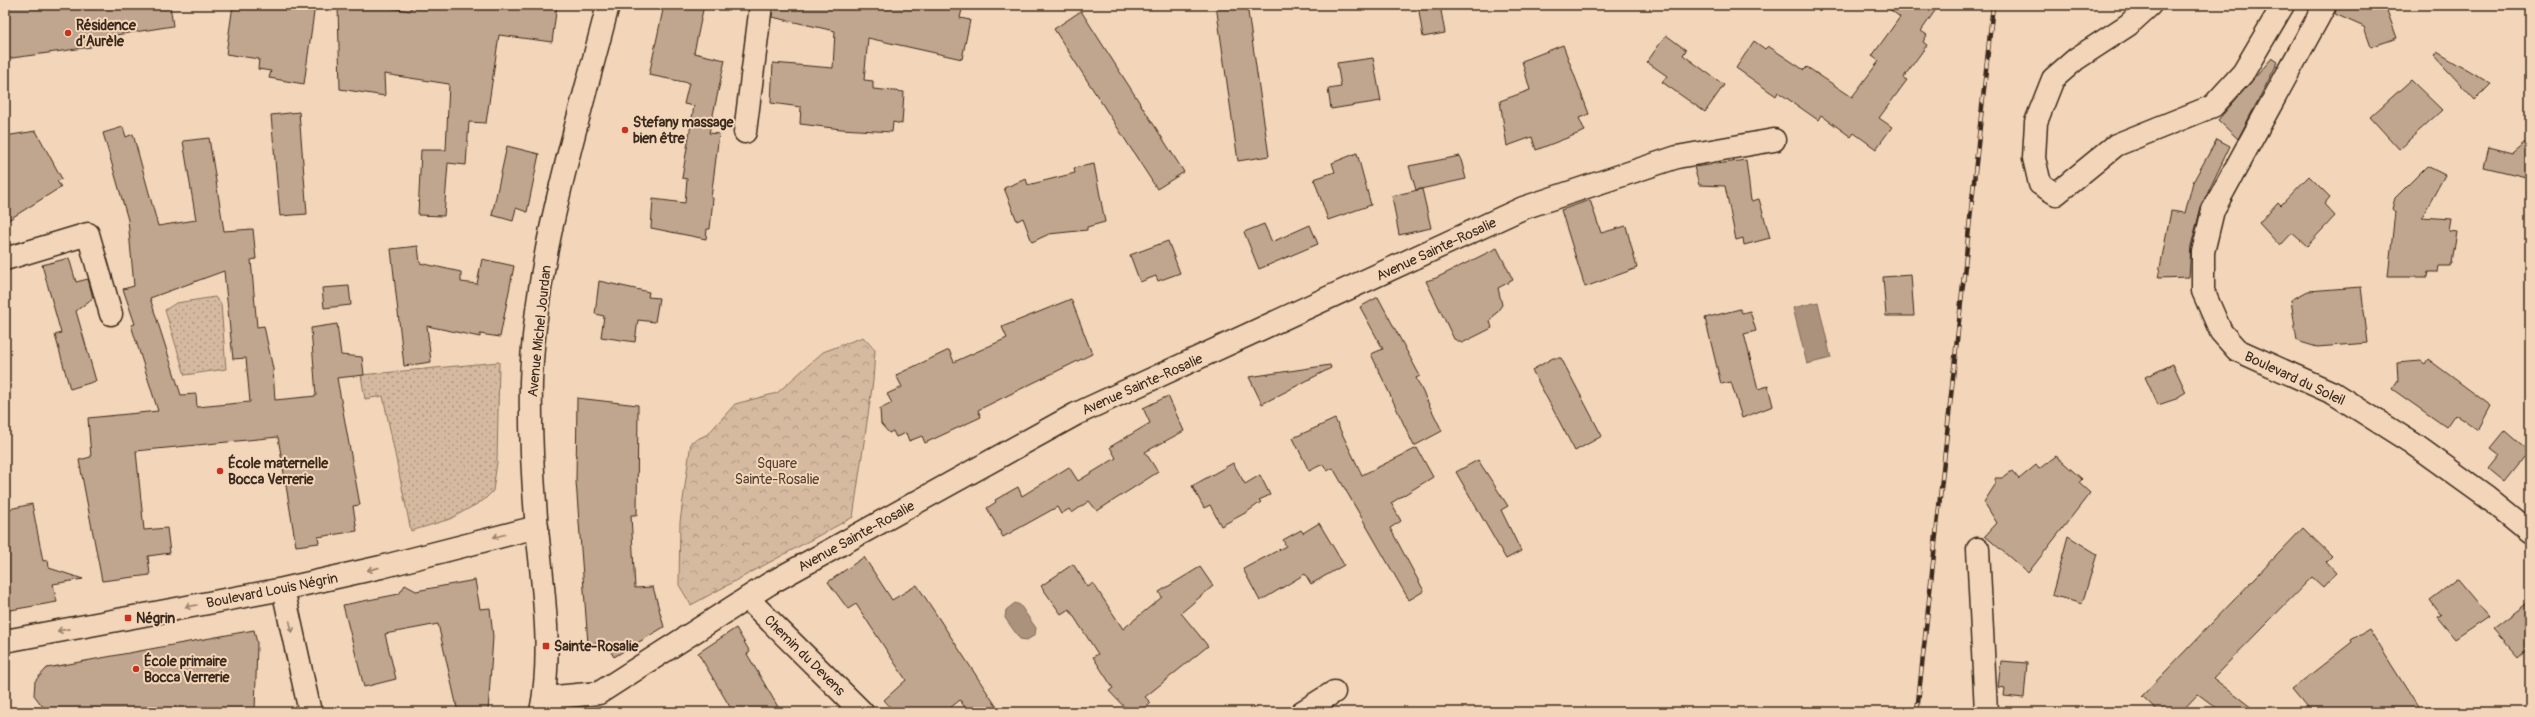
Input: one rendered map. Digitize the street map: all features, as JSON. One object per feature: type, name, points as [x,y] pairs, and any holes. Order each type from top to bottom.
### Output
[{"type":"street","name":"Avenue Michel Jourdan","points":[[543,705],[546,646],[543,589],[537,527],[531,382],[542,278],[566,169],[608,5]]},
{"type":"street","points":[[744,132],[760,5]]},
{"type":"street","points":[[2150,5],[2128,25],[2076,59],[2053,79],[2036,122],[2034,158],[2040,184],[2056,194],[2116,145],[2213,106],[2242,73],[2283,5]]},
{"type":"street","name":"Boulevard du Soleil","points":[[2325,5],[2213,210],[2203,252],[2202,291],[2220,332],[2237,350],[2333,393],[2412,443],[2487,497],[2530,532]]},
{"type":"street","name":"Avenue Sainte-Rosalie","points":[[543,705],[599,693],[747,598],[1076,414],[1523,208],[1677,157],[1774,140]]},
{"type":"street","points":[[5,259],[88,234],[111,314]]},
{"type":"street","name":"Boulevard Louis Négrin","points":[[5,641],[283,589],[380,567],[537,527]]},
{"type":"street","points":[[1978,549],[1986,712]]},
{"type":"street","points":[[283,589],[310,712]]},
{"type":"street","name":"Chemin du Devens","points":[[747,598],[862,712]]},
{"type":"street","points":[[1302,712],[1334,692]]},
{"type":"green space","points":[[215,297],[221,304],[226,369],[185,375],[165,310],[176,303]]},
{"type":"green space","name":"Square Sainte-Rosalie","points":[[863,337],[875,350],[873,381],[853,517],[691,605],[679,585],[680,522],[691,442],[708,434],[735,404],[777,393],[823,352]]},
{"type":"green space","points":[[499,362],[497,462],[493,491],[484,500],[450,519],[411,531],[383,396],[365,399],[361,375]]},
{"type":"shaded area","points":[[1818,302],[1831,358],[1807,364],[1793,308]]},
{"type":"shaded area","points":[[1015,603],[1020,605],[1036,628],[1035,635],[1027,640],[1020,639],[1005,618],[1006,610]]},
{"type":"building","name":"Résidence d'Aurèle","points":[[5,5],[170,5],[173,26],[90,39],[91,47],[5,59]]},
{"type":"building","points":[[233,5],[315,5],[304,84],[269,78],[271,71],[258,69],[259,59],[226,54]]},
{"type":"building","points":[[338,5],[373,5],[410,11],[411,5],[557,5],[552,42],[499,35],[486,123],[469,122],[466,165],[448,163],[444,216],[418,215],[421,150],[446,150],[449,84],[384,74],[385,96],[340,89]]},
{"type":"building","points":[[664,5],[704,5],[694,53],[725,60],[709,133],[719,134],[711,198],[713,198],[710,229],[707,229],[706,239],[651,228],[653,199],[685,203],[687,179],[682,178],[694,106],[684,104],[689,83],[649,75]]},
{"type":"building","points":[[773,5],[963,5],[960,18],[970,20],[962,59],[868,38],[864,80],[873,81],[873,89],[904,92],[902,124],[893,122],[892,132],[841,129],[800,124],[801,107],[771,103],[773,63],[833,68],[835,31],[772,17]]},
{"type":"building","points":[[1216,5],[1247,5],[1269,156],[1238,161]]},
{"type":"building","points":[[1418,5],[1440,5],[1445,33],[1423,37]]},
{"type":"building","points":[[1884,5],[1939,5],[1921,31],[1927,35],[1923,42],[1927,45],[1903,78],[1907,80],[1879,118],[1892,127],[1876,149],[1854,133],[1851,137],[1821,115],[1818,120],[1778,92],[1776,96],[1736,68],[1754,41],[1765,49],[1768,46],[1804,70],[1807,67],[1852,97],[1879,61],[1872,56],[1900,17]]},
{"type":"building","points":[[2337,5],[2385,5],[2397,38],[2371,47],[2364,27],[2335,14]]},
{"type":"building","points":[[1081,11],[1184,172],[1157,189],[1054,29]]},
{"type":"building","points":[[1666,35],[1686,50],[1683,55],[1724,85],[1705,112],[1662,82],[1667,76],[1647,62]]},
{"type":"building","points":[[1563,45],[1589,114],[1579,118],[1585,131],[1536,150],[1532,137],[1507,146],[1500,101],[1530,90],[1522,61]]},
{"type":"building","points":[[2437,52],[2491,84],[2475,100],[2434,56]]},
{"type":"building","points":[[1373,58],[1381,101],[1331,109],[1328,89],[1341,87],[1337,63]]},
{"type":"building","points":[[2272,58],[2278,62],[2238,139],[2218,120]]},
{"type":"building","points":[[2411,80],[2442,110],[2399,149],[2370,117]]},
{"type":"building","points":[[299,112],[307,214],[280,216],[271,115]]},
{"type":"building","points":[[123,127],[126,137],[133,134],[158,226],[196,220],[183,141],[209,138],[224,231],[253,229],[256,259],[251,260],[257,327],[264,326],[273,369],[275,400],[316,396],[311,328],[337,324],[341,355],[362,357],[364,375],[337,378],[360,505],[353,506],[357,531],[318,537],[319,543],[296,546],[278,437],[136,451],[144,530],[167,528],[170,553],[148,556],[150,575],[102,581],[79,460],[91,457],[88,418],[158,411],[131,325],[135,324],[123,289],[134,286],[128,220],[103,133]],"holes":[[[224,271],[233,359],[246,358],[250,402],[197,407],[196,394],[181,395],[150,298]]]},
{"type":"building","points":[[36,131],[62,179],[57,181],[61,187],[5,222],[5,136]]},
{"type":"building","points":[[2530,138],[2530,178],[2484,167],[2489,147],[2512,153]]},
{"type":"building","points":[[2217,139],[2230,146],[2201,207],[2191,246],[2189,277],[2158,278],[2171,211],[2185,213],[2193,182]]},
{"type":"building","points":[[507,146],[539,154],[527,212],[516,208],[513,221],[492,215]]},
{"type":"building","points":[[1357,153],[1371,205],[1328,220],[1314,179],[1335,172],[1332,163]]},
{"type":"building","points":[[1460,156],[1466,179],[1416,190],[1409,166]]},
{"type":"building","points":[[1746,160],[1751,201],[1759,199],[1770,238],[1744,245],[1743,238],[1736,240],[1725,186],[1699,185],[1694,167]]},
{"type":"building","points":[[1094,164],[1105,222],[1087,227],[1087,230],[1049,234],[1032,242],[1023,218],[1017,221],[1004,188],[1026,179],[1028,185],[1075,173],[1074,168]]},
{"type":"building","points":[[2427,166],[2445,175],[2422,217],[2451,219],[2449,231],[2457,232],[2452,263],[2450,266],[2439,266],[2438,272],[2428,272],[2427,277],[2388,277],[2395,212],[2392,209],[2395,198]]},
{"type":"building","points":[[2309,176],[2330,197],[2324,204],[2335,216],[2307,246],[2292,233],[2280,246],[2259,223],[2278,202],[2281,205]]},
{"type":"building","points":[[1422,189],[1431,228],[1399,235],[1392,196]]},
{"type":"building","points":[[1590,200],[1601,233],[1626,226],[1637,268],[1585,287],[1561,210]]},
{"type":"building","points":[[1264,224],[1272,242],[1310,225],[1318,244],[1259,269],[1244,232]]},
{"type":"building","points":[[1168,241],[1180,273],[1158,281],[1156,276],[1140,282],[1130,255]]},
{"type":"building","points":[[418,246],[420,263],[461,272],[461,282],[477,284],[482,259],[514,266],[500,337],[480,334],[480,337],[427,326],[431,362],[404,366],[391,249]]},
{"type":"building","points":[[1497,248],[1513,280],[1498,288],[1502,305],[1490,321],[1492,328],[1462,343],[1454,339],[1426,281],[1436,278]]},
{"type":"building","points":[[69,258],[76,282],[88,279],[93,298],[76,311],[96,381],[70,389],[55,335],[61,333],[42,265]]},
{"type":"building","points":[[1911,275],[1914,316],[1886,316],[1883,277]]},
{"type":"building","points":[[599,281],[649,292],[648,297],[659,298],[655,322],[638,320],[635,342],[601,337],[604,316],[595,314]]},
{"type":"building","points":[[349,286],[351,305],[324,308],[322,288]]},
{"type":"building","points":[[2361,287],[2368,343],[2317,347],[2297,341],[2291,300],[2308,291]]},
{"type":"building","points":[[1378,297],[1420,376],[1416,378],[1442,431],[1414,446],[1371,354],[1383,349],[1360,307]]},
{"type":"building","points":[[1071,299],[1092,354],[978,410],[981,417],[925,443],[922,436],[909,441],[906,433],[896,437],[893,431],[889,433],[881,424],[880,409],[892,403],[887,394],[902,387],[896,375],[949,350],[954,362],[1007,338],[1002,327]]},
{"type":"building","points":[[1740,309],[1742,313],[1750,311],[1756,331],[1744,334],[1758,389],[1768,386],[1773,406],[1742,418],[1731,382],[1721,384],[1705,318]]},
{"type":"building","points":[[1553,358],[1561,358],[1602,436],[1575,451],[1532,370]]},
{"type":"building","points":[[2428,359],[2491,406],[2478,430],[2455,414],[2446,427],[2392,389],[2398,380],[2397,363],[2421,361],[2425,364]]},
{"type":"building","points":[[2173,364],[2186,392],[2178,397],[2179,398],[2158,405],[2145,377]]},
{"type":"building","points":[[1330,365],[1331,368],[1262,404],[1249,377]]},
{"type":"building","points":[[1168,396],[1184,431],[1145,452],[1158,472],[1097,511],[1089,501],[1072,513],[1069,509],[1061,514],[1057,507],[1003,537],[987,508],[996,502],[995,500],[1018,487],[1022,496],[1069,467],[1078,481],[1116,458],[1110,447],[1150,423],[1143,408]]},
{"type":"building","points":[[577,398],[638,405],[637,515],[631,515],[635,588],[653,587],[664,627],[614,657],[605,642],[588,644],[576,481]]},
{"type":"building","points":[[1335,419],[1362,475],[1417,448],[1433,477],[1391,503],[1401,521],[1390,528],[1424,591],[1409,600],[1333,468],[1327,471],[1323,464],[1309,471],[1293,438]]},
{"type":"building","points":[[2505,431],[2529,452],[2505,482],[2489,469],[2500,455],[2491,448]]},
{"type":"building","points":[[2056,456],[2082,479],[2079,483],[2090,493],[2028,573],[1985,536],[1997,523],[1984,502],[1995,485],[1995,478],[2002,478],[2012,471],[2019,479],[2036,465],[2039,469]]},
{"type":"building","points":[[1478,460],[1508,506],[1501,510],[1521,551],[1506,559],[1456,472]]},
{"type":"building","points":[[1233,463],[1245,484],[1260,475],[1270,495],[1259,500],[1261,502],[1247,512],[1221,526],[1210,505],[1204,508],[1192,486]]},
{"type":"building","points":[[32,504],[43,561],[48,560],[49,568],[83,579],[53,584],[57,602],[5,611],[5,510]]},
{"type":"building","points":[[1319,523],[1344,565],[1311,584],[1305,574],[1260,601],[1243,569],[1286,546],[1283,540],[1301,530],[1303,533]]},
{"type":"building","points":[[2303,528],[2332,556],[2326,562],[2336,573],[2323,587],[2312,577],[2213,678],[2257,712],[2222,712],[2198,694],[2181,712],[2159,712],[2142,696]]},
{"type":"building","points":[[2068,536],[2097,554],[2082,604],[2052,595]]},
{"type":"building","points":[[864,557],[892,600],[917,585],[1000,712],[968,712],[960,700],[945,712],[895,712],[884,700],[906,680],[856,604],[848,609],[828,582]]},
{"type":"building","points":[[1073,564],[1088,587],[1093,583],[1123,629],[1162,597],[1159,592],[1200,567],[1213,586],[1181,613],[1208,646],[1145,697],[1151,703],[1141,712],[1129,712],[1109,691],[1113,688],[1093,657],[1098,654],[1069,609],[1061,614],[1041,586]]},
{"type":"building","points":[[2458,579],[2489,616],[2455,639],[2437,617],[2441,615],[2430,600]]},
{"type":"building","points":[[475,580],[480,609],[490,608],[493,637],[488,712],[458,712],[438,624],[385,634],[396,679],[364,687],[343,605],[399,594],[405,585],[416,591]]},
{"type":"building","points":[[2530,601],[2530,648],[2519,658],[2493,629]]},
{"type":"building","points":[[736,628],[750,652],[747,654],[781,712],[733,712],[698,653]]},
{"type":"building","points":[[2369,629],[2421,712],[2311,712],[2292,689],[2352,642],[2351,640]]},
{"type":"building","name":"École primaire Bocca Verrerie","points":[[254,630],[257,643],[255,712],[52,712],[43,707],[34,695],[35,681],[47,668]]},
{"type":"building","points":[[2001,661],[2027,663],[2024,698],[2004,696],[2005,688],[1998,687]]},
{"type":"railway","points":[[1917,712],[1993,5]]},
{"type":"place","name":"Résidence d'Aurèle","points":[[68,33]]},
{"type":"place","name":"Stefany massage bien être","points":[[625,130]]},
{"type":"place","name":"École maternelle Bocca Verrerie","points":[[220,471]]},
{"type":"place","name":"Négrin","points":[[128,618]]},
{"type":"place","name":"Sainte-Rosalie","points":[[546,646]]},
{"type":"place","name":"École primaire Bocca Verrerie","points":[[136,669]]}]
